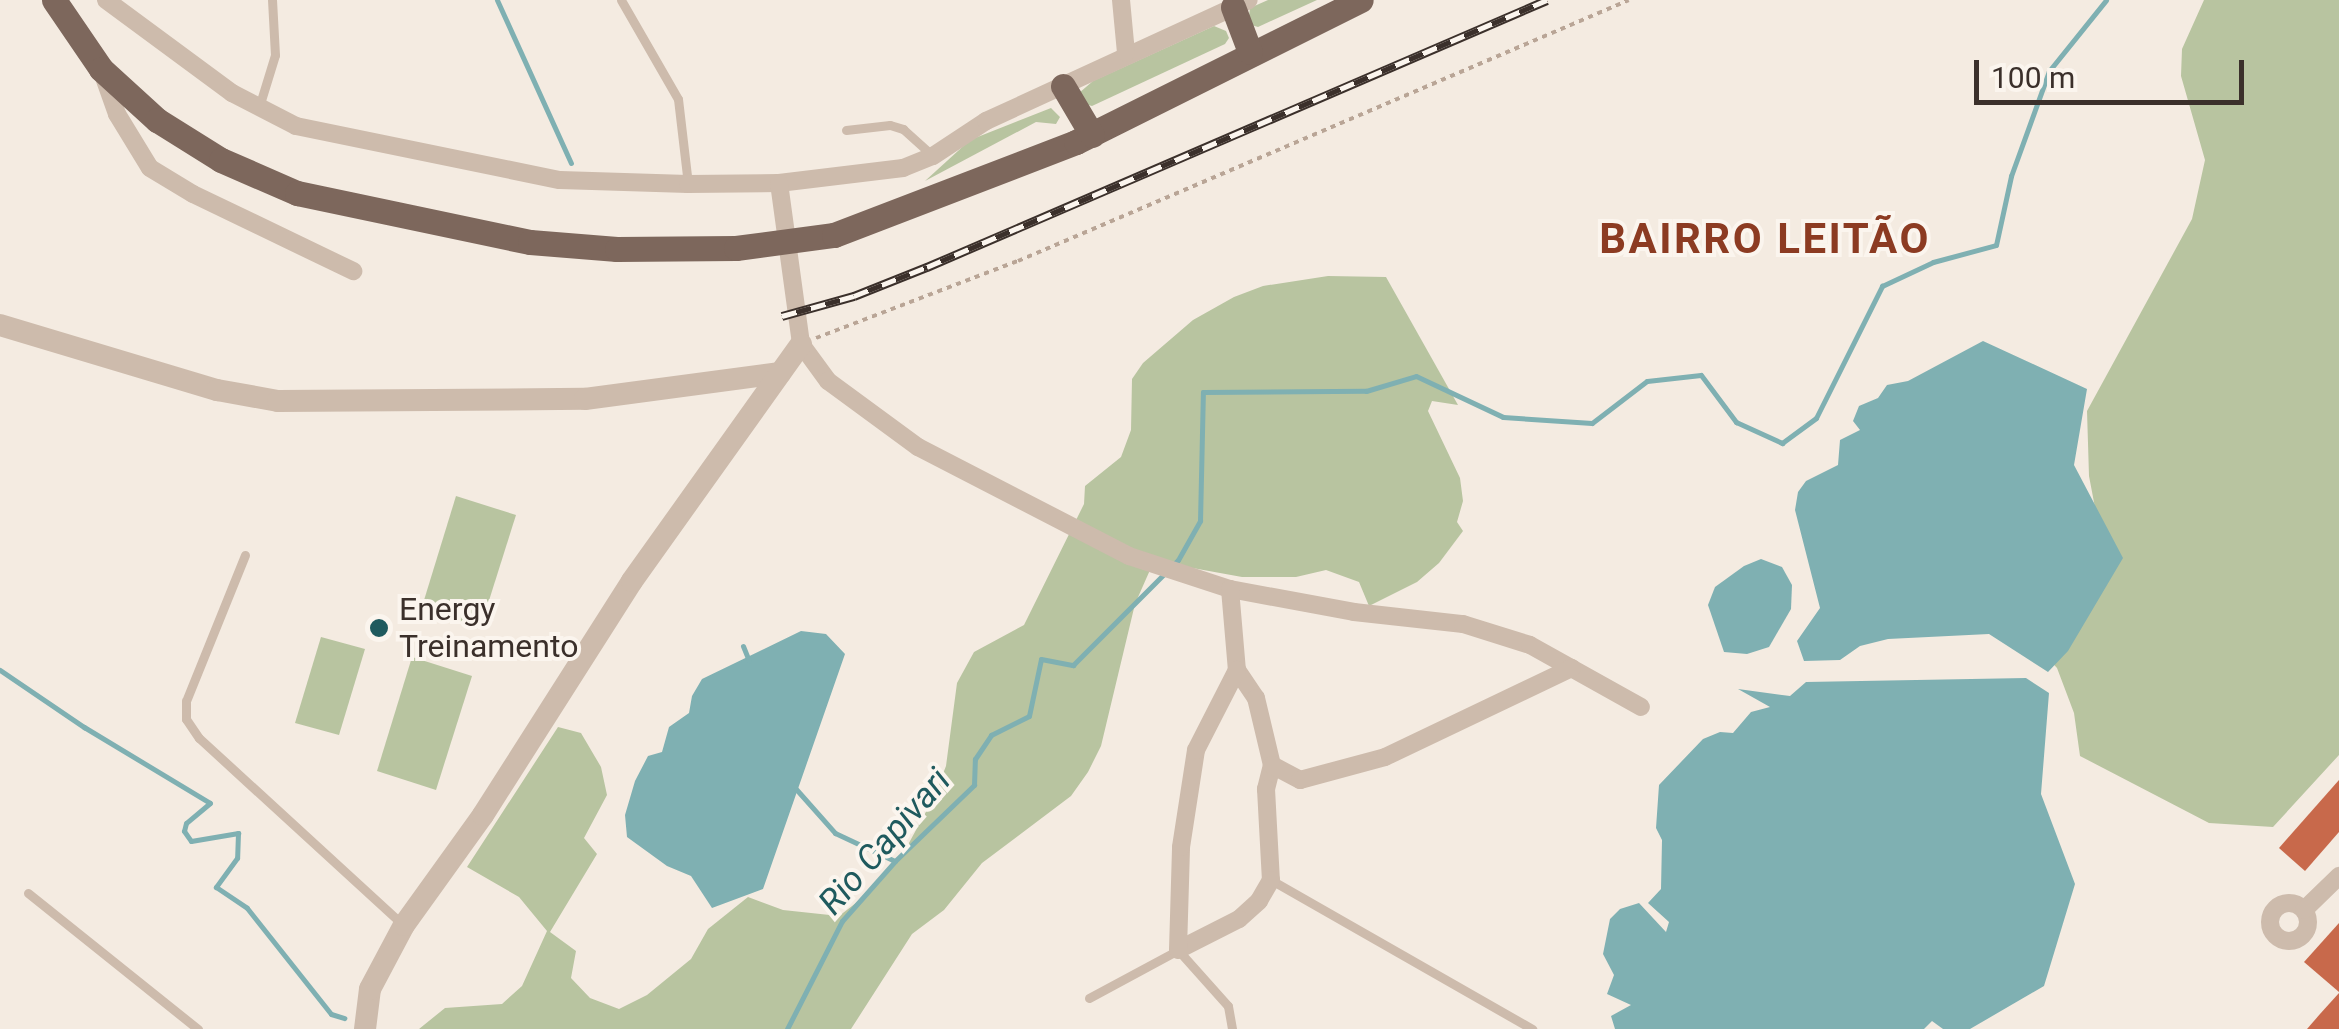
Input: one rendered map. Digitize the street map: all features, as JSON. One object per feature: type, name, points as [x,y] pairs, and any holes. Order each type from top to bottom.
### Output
[{"type":"main road","points":[[54,0],[101,69],[156,120],[197,145],[297,194],[492,234],[617,249],[736,248],[834,235],[1092,135],[1250,52],[1361,0]]},
{"type":"main road","points":[[1241,4],[1250,52]]},
{"type":"main road","points":[[1064,86],[1092,135]]},
{"type":"street","points":[[1121,0],[1126,53]]},
{"type":"street","points":[[108,1],[258,110],[296,126],[560,180],[688,184],[779,183],[880,172],[933,156],[986,121],[1126,53],[1241,4]]},
{"type":"street","points":[[101,69],[117,114],[150,168],[193,194],[352,271]]},
{"type":"street","points":[[150,168],[142,137],[149,130],[197,145]]},
{"type":"street","points":[[779,183],[800,339],[828,381],[918,447],[1129,556],[1230,589],[1354,612],[1463,624],[1530,645],[1642,707]]},
{"type":"street","points":[[0,325],[217,390],[278,401],[586,398],[780,372]]},
{"type":"street","points":[[365,1029],[370,988],[404,926],[483,815],[632,580],[800,339]]},
{"type":"street","points":[[1230,589],[1237,670],[1256,698],[1272,765],[1266,789],[1271,880],[1259,901],[1239,918],[1178,950],[1181,848],[1196,750],[1237,670]]},
{"type":"street","points":[[1272,765],[1300,780],[1385,757],[1572,668]]},
{"type":"street","points":[[2304,910],[2339,876]]},
{"type":"lane","points":[[258,110],[275,54],[272,0]]},
{"type":"lane","points":[[621,0],[678,99],[688,184]]},
{"type":"lane","points":[[846,130],[890,125],[903,129],[933,156]]},
{"type":"lane","points":[[246,555],[186,701],[186,720],[199,738],[404,926]]},
{"type":"lane","points":[[1271,880],[1532,1029]]},
{"type":"lane","points":[[28,893],[198,1029]]},
{"type":"lane","points":[[1090,998],[1178,950],[1228,1006],[1232,1029]]},
{"type":"path","points":[[800,339],[1018,261],[1629,0]]},
{"type":"green space","points":[[1268,0],[1317,0],[1258,27],[1248,24],[1250,8]]},
{"type":"green space","points":[[2204,0],[2339,0],[2339,755],[2273,827],[2209,823],[2080,756],[2074,713],[2057,668],[2037,646],[2097,518],[2089,476],[2087,411],[2192,219],[2205,160],[2181,76],[2182,49]]},
{"type":"green space","points":[[1214,26],[1226,31],[1229,38],[1225,44],[1092,106],[1081,103],[1079,93],[1093,81]]},
{"type":"green space","points":[[1051,108],[1060,117],[1056,124],[1036,122],[925,181],[970,140]]},
{"type":"green space","points":[[1328,276],[1386,277],[1458,405],[1432,401],[1428,411],[1460,478],[1463,501],[1457,522],[1463,531],[1439,563],[1417,582],[1369,606],[1359,582],[1326,570],[1296,577],[1242,577],[1165,563],[1150,570],[1135,604],[1101,746],[1088,772],[1071,796],[982,863],[944,910],[912,934],[851,1029],[419,1029],[445,1008],[502,1004],[522,986],[547,931],[519,897],[467,867],[558,727],[581,733],[601,767],[607,795],[584,838],[597,854],[550,932],[576,951],[571,978],[590,998],[619,1009],[647,995],[691,959],[708,929],[748,897],[783,910],[839,916],[865,896],[904,852],[933,799],[946,766],[957,683],[974,652],[1024,625],[1084,504],[1085,486],[1121,457],[1131,430],[1132,379],[1143,363],[1193,320],[1234,297],[1263,286]]},
{"type":"green space","points":[[456,496],[516,515],[480,629],[421,610]]},
{"type":"green space","points":[[321,637],[365,649],[339,735],[295,723]]},
{"type":"green space","points":[[412,657],[472,676],[436,790],[377,771]]},
{"type":"water","points":[[1983,341],[2087,389],[2074,465],[2123,558],[2068,651],[2048,672],[1989,634],[1888,639],[1860,646],[1840,660],[1804,661],[1797,641],[1820,608],[1795,510],[1798,492],[1806,481],[1838,465],[1840,440],[1860,430],[1853,421],[1859,406],[1878,398],[1887,385],[1908,381]]},
{"type":"water","points":[[1761,559],[1782,567],[1792,585],[1791,609],[1769,647],[1747,654],[1724,652],[1708,605],[1715,587]]},
{"type":"water","points":[[801,631],[826,634],[845,654],[763,889],[712,908],[691,876],[667,866],[627,837],[625,815],[635,781],[648,756],[662,752],[669,727],[689,713],[692,696],[702,679]]},
{"type":"water","points":[[2026,678],[2049,693],[2041,794],[2075,884],[2044,986],[1970,1029],[1943,1029],[1932,1021],[1924,1029],[1615,1029],[1611,1016],[1631,1005],[1607,994],[1614,975],[1603,954],[1610,919],[1620,909],[1639,903],[1666,932],[1669,922],[1648,903],[1661,889],[1662,840],[1656,828],[1659,785],[1703,739],[1720,732],[1733,733],[1751,712],[1770,707],[1738,689],[1790,696],[1806,682]]},
{"type":"building","points":[[2339,780],[2339,832],[2305,871],[2279,848]]},
{"type":"building","points":[[2339,923],[2339,992],[2304,962]]},
{"type":"building","points":[[2339,993],[2339,1029],[2307,1029],[2320,1014]]},
{"type":"waterway","points":[[497,0],[571,163]]},
{"type":"waterway","name":"Rio Capivari","points":[[787,1029],[842,921],[895,861],[974,785],[975,759],[991,735],[1029,716],[1041,659],[1073,665],[1178,560],[1200,521],[1203,392],[1366,391],[1416,376],[1503,417],[1592,423],[1647,381],[1701,375],[1736,422],[1782,443],[1816,418],[1882,286],[1933,262],[1996,245],[2011,176],[2049,71],[2106,0]]},
{"type":"waterway","points":[[743,646],[749,661]]},
{"type":"waterway","points":[[0,670],[84,727],[210,803],[186,823],[184,831],[191,841],[238,833],[237,858],[216,887],[247,908],[331,1014],[344,1018]]},
{"type":"waterway","points":[[796,789],[835,833],[895,861]]},
{"type":"railway","points":[[782,316],[854,296],[927,267],[1547,0]]},
{"type":"place","name":"Energy Treinamento","points":[[379,628]]},
{"type":"district","name":"BAIRRO LEITÃO","points":[[1765,239]]}]
